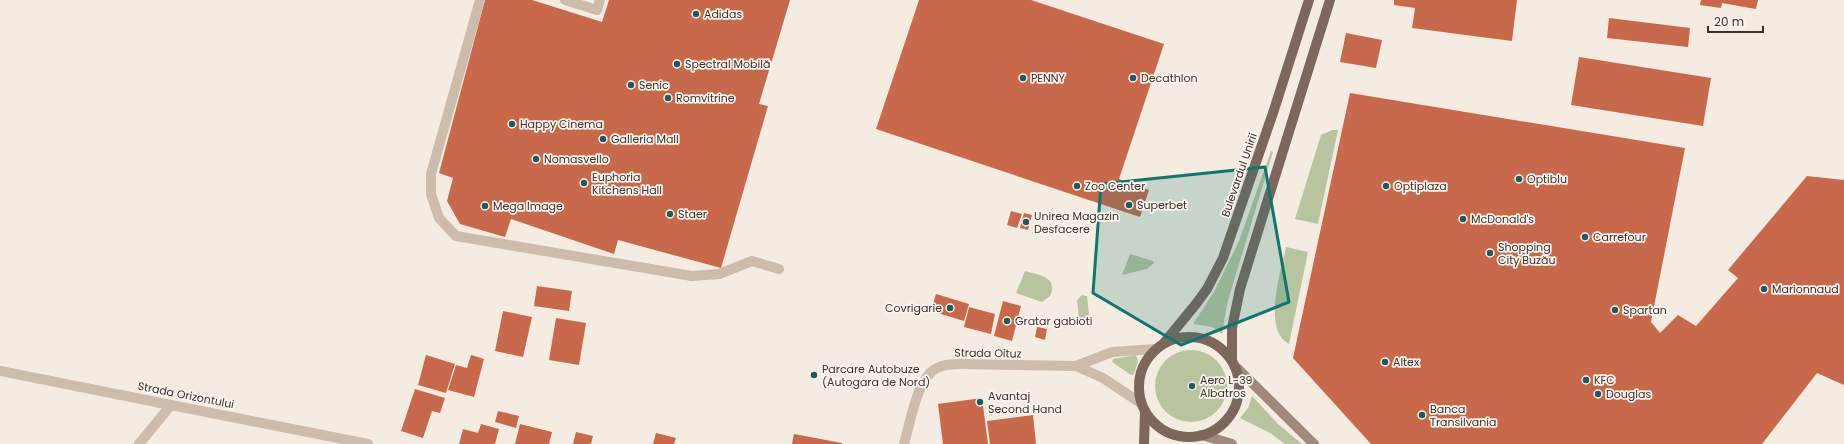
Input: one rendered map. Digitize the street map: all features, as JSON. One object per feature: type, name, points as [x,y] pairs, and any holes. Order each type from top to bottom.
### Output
[{"type":"main road","name":"Bulevardul Unirii","points":[[1160,346],[1207,289],[1223,258],[1309,0]]},
{"type":"main road","points":[[1144,408],[1153,422],[1164,430],[1187,440],[1215,430],[1225,422],[1234,411],[1239,398],[1240,384],[1234,363],[1232,328],[1240,289],[1330,0]]},
{"type":"main road","points":[[1144,444],[1144,408],[1139,384],[1144,365],[1160,346],[1182,336],[1201,337],[1218,345],[1314,444]]},
{"type":"main road","points":[[1202,435],[1232,444]]},
{"type":"street","points":[[480,0],[431,174],[431,194],[439,218],[456,236],[692,276],[719,274],[752,261],[779,269]]},
{"type":"street","points":[[564,0],[597,10],[600,0]]},
{"type":"street","name":"Strada Oituz","points":[[904,444],[920,388],[927,376],[935,369],[946,365],[961,364],[1050,367],[1076,366],[1112,352],[1160,346]]},
{"type":"street","name":"Strada Oituz","points":[[1076,366],[1103,378],[1144,408]]},
{"type":"street","name":"Strada Orizontului","points":[[0,371],[368,444]]},
{"type":"street","points":[[139,444],[171,404]]},
{"type":"highlighted area","points":[[1265,167],[1289,302],[1181,345],[1093,293],[1101,184]]},
{"type":"green space","points":[[1332,130],[1338,130],[1318,224],[1295,219],[1321,135]]},
{"type":"green space","points":[[1271,151],[1273,152],[1227,304],[1222,334],[1212,327],[1193,324],[1215,290],[1239,241]]},
{"type":"green space","points":[[1286,247],[1308,252],[1289,344],[1281,337],[1276,327],[1275,314],[1278,284]]},
{"type":"green space","points":[[1130,254],[1153,261],[1154,263],[1147,269],[1122,275]]},
{"type":"green space","points":[[1025,271],[1046,278],[1050,281],[1052,290],[1050,296],[1042,302],[1016,293]]},
{"type":"green space","points":[[1082,295],[1087,296],[1090,324],[1080,325],[1077,300]]},
{"type":"green space","points":[[1184,350],[1198,350],[1205,352],[1217,360],[1225,372],[1227,386],[1225,400],[1217,412],[1205,420],[1198,422],[1184,422],[1177,420],[1165,412],[1157,400],[1155,393],[1155,379],[1157,372],[1165,360],[1177,352]]},
{"type":"green space","points":[[1136,355],[1138,361],[1134,374],[1131,375],[1112,362],[1113,359]]},
{"type":"green space","points":[[1252,396],[1279,425],[1302,444],[1285,444],[1270,433],[1240,418],[1248,408]]},
{"type":"building","name":"Galleria Mall","points":[[485,0],[532,0],[602,22],[609,0],[790,0],[759,104],[768,106],[721,268],[618,240],[614,254],[511,219],[505,237],[460,224],[447,201],[453,178],[439,173]]},
{"type":"building","name":"PENNY","points":[[919,0],[1031,0],[1164,44],[1119,179],[1149,190],[1140,217],[876,129]]},
{"type":"building","points":[[1394,0],[1517,0],[1512,41],[1412,28],[1415,8],[1394,5]]},
{"type":"building","points":[[1701,0],[1758,0],[1756,9],[1722,3],[1721,8],[1700,5]]},
{"type":"building","points":[[1609,18],[1690,28],[1688,47],[1607,38]]},
{"type":"building","points":[[1346,33],[1382,40],[1376,68],[1340,62]]},
{"type":"building","points":[[1579,57],[1711,78],[1703,126],[1571,105]]},
{"type":"building","name":"Shopping City Buzău","points":[[1350,93],[1685,148],[1651,322],[1660,333],[1678,315],[1696,326],[1738,278],[1728,270],[1807,176],[1844,180],[1844,385],[1817,373],[1762,444],[1371,444],[1293,358]]},
{"type":"building","points":[[1011,211],[1022,214],[1017,228],[1007,225]]},
{"type":"building","name":"Unirea Magazin Desfacere","points":[[1024,213],[1032,215],[1028,230],[1020,228]]},
{"type":"building","points":[[537,286],[572,291],[569,311],[534,306]]},
{"type":"building","name":"Covrigarie","points":[[936,294],[969,304],[964,321],[931,311]]},
{"type":"building","name":"Gratar gabioti","points":[[1003,301],[1021,306],[1012,341],[994,336]]},
{"type":"building","points":[[969,307],[995,314],[991,334],[964,327]]},
{"type":"building","points":[[503,311],[532,317],[523,357],[495,351]]},
{"type":"building","points":[[556,318],[586,323],[579,365],[549,360]]},
{"type":"building","points":[[1037,327],[1047,329],[1045,340],[1035,337]]},
{"type":"building","points":[[426,355],[455,364],[446,393],[418,385]]},
{"type":"building","points":[[471,355],[484,359],[474,397],[448,390],[456,365],[467,368]]},
{"type":"building","points":[[415,389],[445,398],[440,413],[432,411],[423,438],[401,431]]},
{"type":"building","points":[[982,398],[988,444],[943,444],[938,404]]},
{"type":"building","points":[[498,411],[519,416],[516,428],[495,422]]},
{"type":"building","points":[[1033,415],[1036,444],[990,444],[987,421]]},
{"type":"building","points":[[481,424],[499,429],[495,444],[459,444],[463,429],[478,433]]},
{"type":"building","points":[[520,424],[552,432],[549,444],[515,444]]},
{"type":"building","points":[[576,432],[593,436],[591,444],[573,444]]},
{"type":"building","points":[[656,433],[676,438],[674,444],[653,444]]},
{"type":"building","points":[[794,434],[842,443],[842,444],[792,444]]},
{"type":"place","name":"Adidas","points":[[696,14]]},
{"type":"place","name":"Spectral Mobilă","points":[[677,64]]},
{"type":"place","name":"PENNY","points":[[1023,78]]},
{"type":"place","name":"Decathlon","points":[[1133,78]]},
{"type":"place","name":"Senic","points":[[631,85]]},
{"type":"place","name":"Romvitrine","points":[[668,98]]},
{"type":"place","name":"Happy Cinema","points":[[512,124]]},
{"type":"place","name":"Galleria Mall","points":[[603,139]]},
{"type":"place","name":"Nomasvello","points":[[536,159]]},
{"type":"place","name":"Optiblu","points":[[1519,179]]},
{"type":"place","name":"Euphoria Kitchens Hall","points":[[584,183]]},
{"type":"place","name":"Zoo Center","points":[[1077,186]]},
{"type":"place","name":"Optiplaza","points":[[1386,186]]},
{"type":"place","name":"Superbet","points":[[1129,205]]},
{"type":"place","name":"Mega Image","points":[[485,206]]},
{"type":"place","name":"Staer","points":[[670,214]]},
{"type":"place","name":"McDonald's","points":[[1463,219]]},
{"type":"place","name":"Unirea Magazin Desfacere","points":[[1026,222]]},
{"type":"place","name":"Carrefour","points":[[1585,237]]},
{"type":"place","name":"Shopping City Buzău","points":[[1490,253]]},
{"type":"place","name":"Marionnaud","points":[[1764,289]]},
{"type":"place","name":"Covrigarie","points":[[950,308]]},
{"type":"place","name":"Spartan","points":[[1615,310]]},
{"type":"place","name":"Gratar gabioti","points":[[1007,321]]},
{"type":"place","name":"Altex","points":[[1385,362]]},
{"type":"place","name":"Parcare Autobuze (Autogara de Nord)","points":[[814,375]]},
{"type":"place","name":"KFC","points":[[1586,380]]},
{"type":"place","name":"Aero L-39 Albatros","points":[[1192,386]]},
{"type":"place","name":"Douglas","points":[[1598,394]]},
{"type":"place","name":"Avantaj Second Hand","points":[[980,402]]},
{"type":"place","name":"Banca Transilvania","points":[[1422,415]]}]
